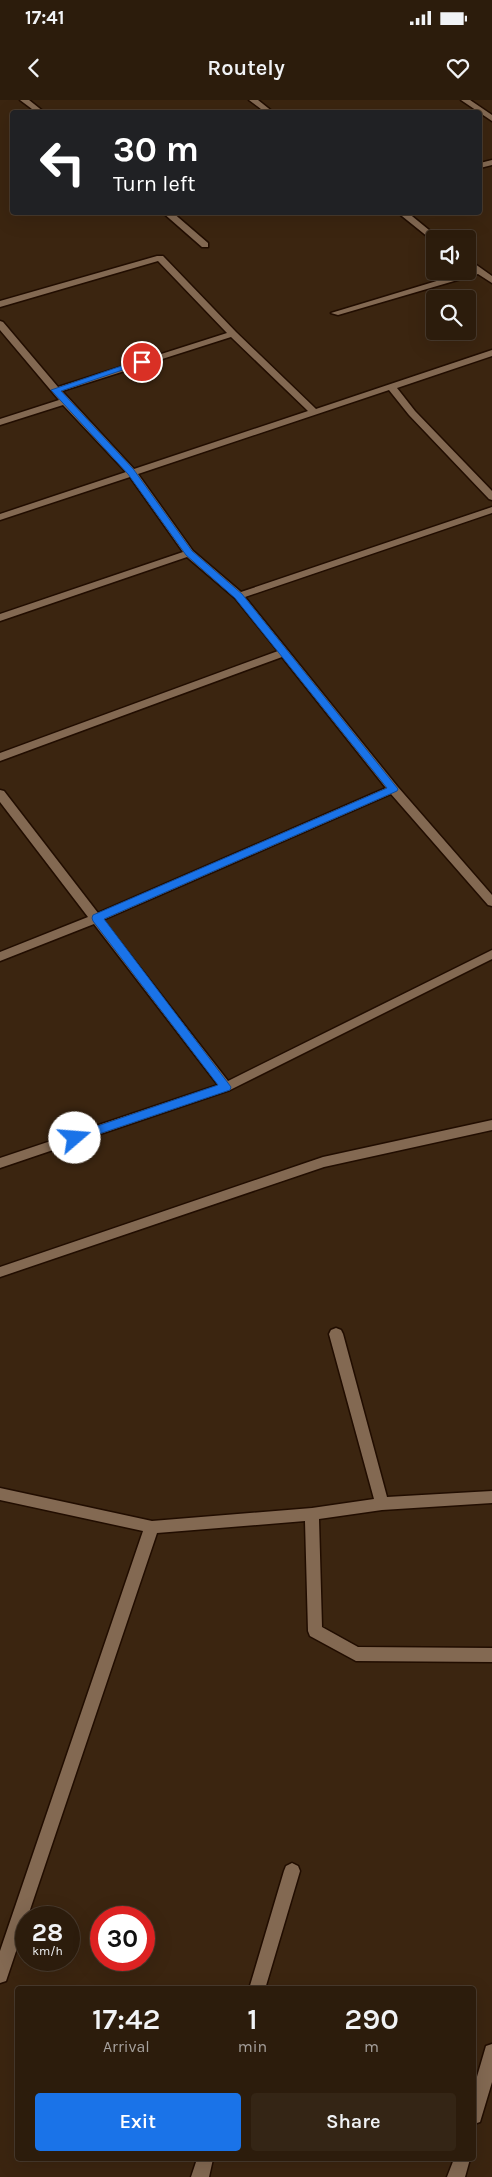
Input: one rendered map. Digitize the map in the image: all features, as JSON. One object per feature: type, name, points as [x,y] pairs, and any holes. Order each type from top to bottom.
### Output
[{"type":"street","points":[[24,100],[37,110]]},
{"type":"street","points":[[253,100],[266,110]]},
{"type":"street","points":[[465,100],[479,110]]},
{"type":"street","points":[[170,215],[205,245]]},
{"type":"street","points":[[405,215],[426,231]]},
{"type":"street","points":[[0,304],[160,258],[233,334],[314,412]]},
{"type":"street","points":[[476,269],[492,280]]},
{"type":"street","points":[[335,313],[479,271]]},
{"type":"street","points":[[0,324],[65,401],[131,472],[189,553],[238,596],[394,789],[492,902]]},
{"type":"street","points":[[56,390],[233,334]]},
{"type":"street","points":[[0,517],[492,353]]},
{"type":"street","points":[[391,387],[412,413],[492,497]]},
{"type":"street","points":[[0,422],[65,401]]},
{"type":"street","points":[[238,596],[492,510]]},
{"type":"street","points":[[0,618],[189,553]]},
{"type":"street","points":[[0,756],[283,653]]},
{"type":"street","points":[[0,957],[97,918],[394,789]]},
{"type":"street","points":[[0,794],[226,1087]]},
{"type":"street","points":[[0,1163],[226,1087],[492,954]]},
{"type":"street","points":[[0,1272],[324,1162],[492,1125]]},
{"type":"street","points":[[336,1334],[382,1504]]},
{"type":"street","points":[[0,1494],[152,1527],[312,1514],[382,1504],[492,1497]]},
{"type":"street","points":[[312,1514],[315,1631],[356,1654],[492,1655]]},
{"type":"street","points":[[0,1975],[152,1527]]},
{"type":"street","points":[[257,1986],[292,1871]]},
{"type":"street","points":[[476,2109],[492,2052]]},
{"type":"street","points":[[200,2177],[204,2161]]},
{"type":"street","points":[[456,2177],[461,2161]]},
{"type":"route","points":[[75,1138],[226,1087],[97,918],[394,789],[238,596],[189,553],[131,472],[56,390],[142,362]]}]
